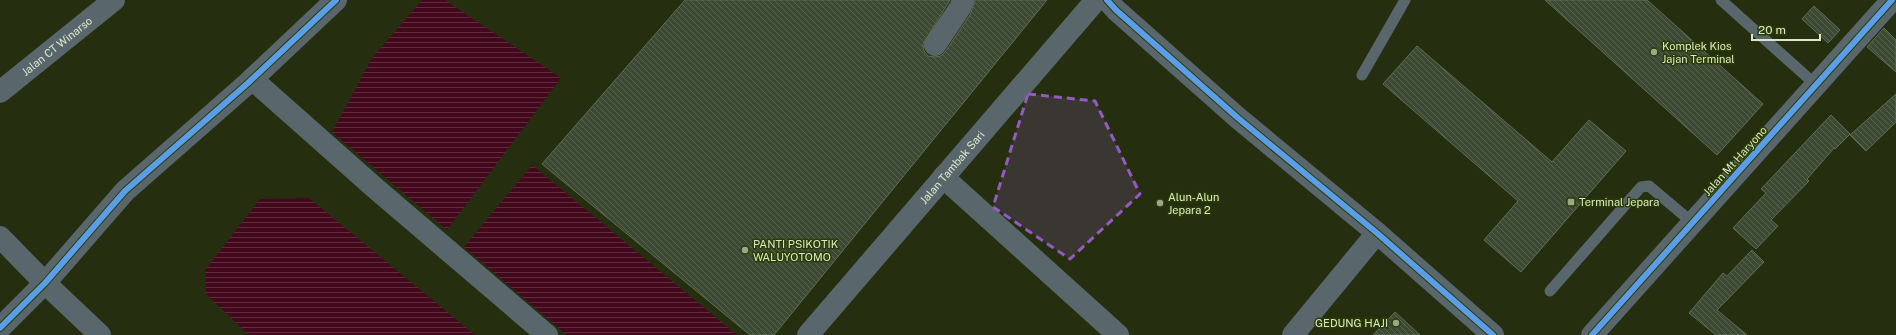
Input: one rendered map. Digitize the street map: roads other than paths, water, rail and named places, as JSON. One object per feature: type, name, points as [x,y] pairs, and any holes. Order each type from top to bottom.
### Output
[{"type":"street","name":"Jalan CT Winarso","points":[[0,92],[114,0]]},
{"type":"street","points":[[0,328],[45,283],[125,191],[252,79],[336,0]]},
{"type":"street","points":[[935,45],[960,8],[963,0]]},
{"type":"street","points":[[1107,0],[1116,10],[1238,118],[1377,233],[1493,335]]},
{"type":"street","name":"Jalan Mt Haryono","points":[[1592,335],[1892,0]]},
{"type":"street","name":"Jalan Tambak Sari","points":[[808,335],[943,177],[1084,4]]},
{"type":"street","points":[[252,79],[375,188],[547,335]]},
{"type":"street","points":[[943,177],[1118,335]]},
{"type":"street","points":[[1293,335],[1377,233]]},
{"type":"street","points":[[0,237],[45,283],[100,335]]},
{"type":"lane","points":[[1362,75],[1405,0]]},
{"type":"lane","points":[[1722,0],[1816,85]]},
{"type":"lane","points":[[1550,291],[1641,187],[1649,186],[1693,223]]},
{"type":"place","name":"Komplek Kios Jajan Terminal","points":[[1654,52]]},
{"type":"place","name":"Terminal Jepara","points":[[1571,202]]},
{"type":"place","name":"Alun-Alun Jepara 2","points":[[1160,203]]},
{"type":"place","name":"PANTI PSIKOTIK WALUYOTOMO","points":[[745,250]]},
{"type":"place","name":"GEDUNG HAJI","points":[[1396,323]]}]
